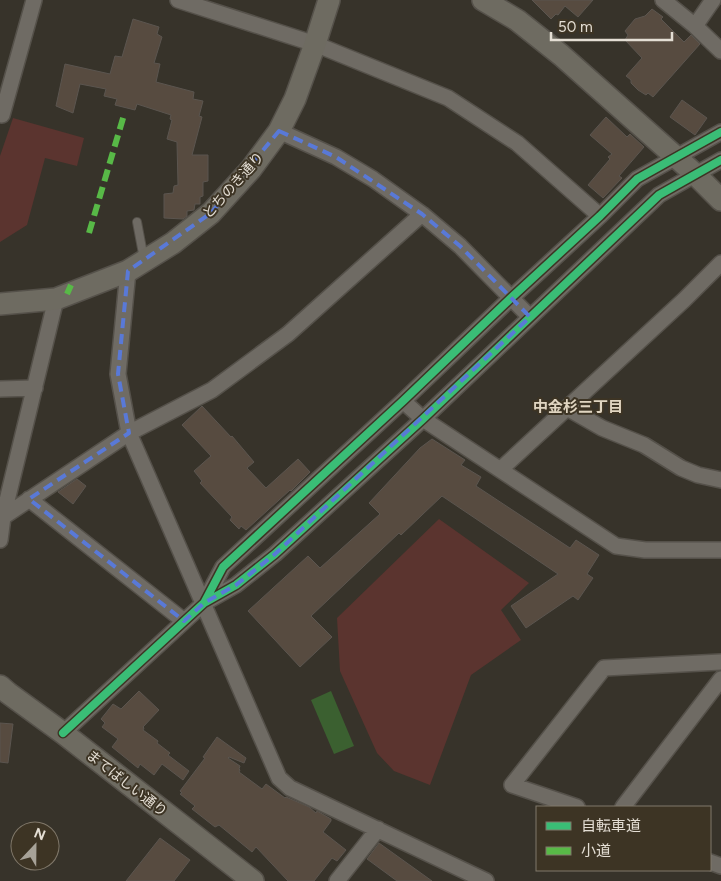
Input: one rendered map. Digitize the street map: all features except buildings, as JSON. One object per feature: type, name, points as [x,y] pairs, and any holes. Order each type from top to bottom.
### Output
[{"type":"street","points":[[0,114],[2,115],[34,0]]},
{"type":"street","points":[[178,0],[218,6],[448,98],[517,144],[600,216]]},
{"type":"street","name":"とちのき通り","points":[[0,304],[56,299],[136,266],[173,243],[211,214],[251,169],[279,131],[295,99],[329,0]]},
{"type":"street","points":[[483,0],[517,20],[561,54],[695,174],[721,200]]},
{"type":"street","points":[[663,0],[721,50]]},
{"type":"street","points":[[695,26],[713,0]]},
{"type":"street","points":[[279,131],[336,157],[373,179],[422,214],[460,246],[530,318]]},
{"type":"street","points":[[204,603],[223,567],[403,401],[637,179],[721,132]]},
{"type":"street","points":[[63,733],[204,603],[236,585],[275,554],[423,419],[659,195],[721,160]]},
{"type":"street","points":[[2,516],[129,433],[212,390],[288,334],[422,214]]},
{"type":"street","points":[[501,469],[721,263]]},
{"type":"street","points":[[136,266],[118,374],[129,433],[279,778],[290,788],[486,881]]},
{"type":"street","points":[[0,540],[2,516],[56,299]]},
{"type":"street","points":[[0,389],[35,388]]},
{"type":"street","points":[[403,401],[423,419],[616,546],[645,550],[721,550]]},
{"type":"street","points":[[567,408],[602,428],[644,446],[681,468],[698,475],[721,480]]},
{"type":"street","points":[[29,500],[184,621]]},
{"type":"street","points":[[574,806],[512,785],[604,668],[721,662]]},
{"type":"street","points":[[624,806],[721,679]]},
{"type":"street","name":"まてばしい通り","points":[[0,686],[253,881]]},
{"type":"street","points":[[337,881],[378,829]]},
{"type":"lane","points":[[136,266],[137,222]]},
{"type":"highlighted area","points":[[279,131],[336,157],[422,214],[460,246],[530,317],[275,554],[236,585],[204,603],[184,621],[29,499],[129,433],[118,374],[128,271],[211,213]]},
{"type":"shaded area","points":[[13,118],[84,138],[77,166],[45,158],[27,225],[0,242],[0,156]]},
{"type":"shaded area","points":[[439,519],[529,583],[501,610],[521,640],[471,675],[430,785],[394,771],[377,753],[340,671],[337,618]]},
{"type":"shaded area","points":[[331,691],[354,746],[334,754],[311,700]]},
{"type":"marked path","points":[[89,233],[124,115]]},
{"type":"marked path","points":[[67,294],[71,285]]},
{"type":"cycle path","points":[[204,603],[223,567],[403,401],[637,179],[721,132]]},
{"type":"cycle path","points":[[63,733],[204,603],[236,585],[275,554],[423,419],[659,195],[721,160]]},
{"type":"district","name":"中金杉三丁目","points":[[578,407]]}]
